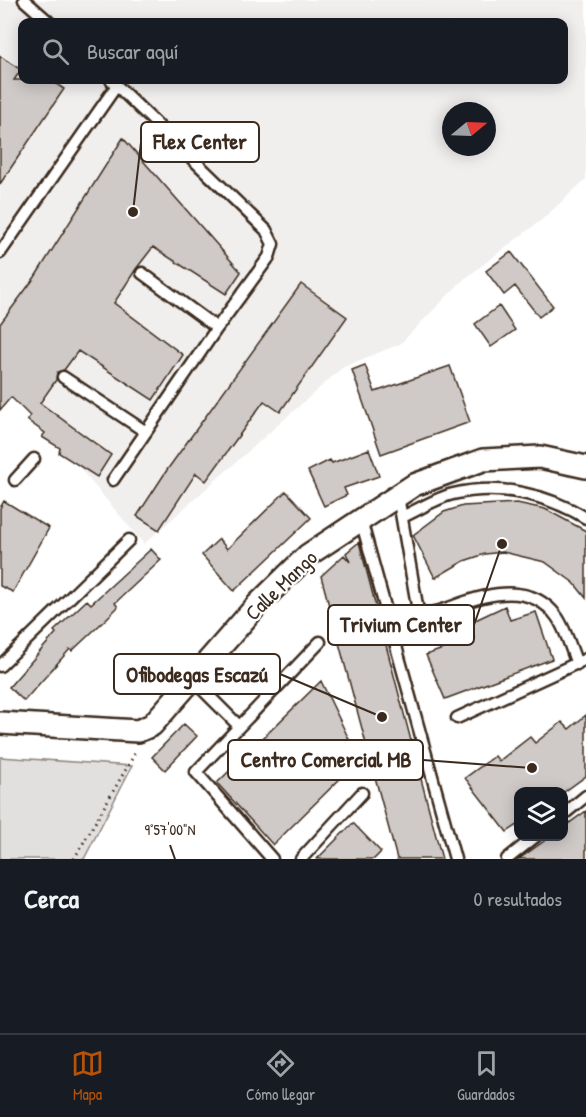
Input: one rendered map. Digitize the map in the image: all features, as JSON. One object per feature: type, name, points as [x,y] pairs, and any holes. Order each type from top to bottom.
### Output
[{"type":"street","name":"Calle Mango","points":[[152,725],[258,604],[308,555],[414,485],[483,460],[540,457],[586,467]]},
{"type":"street","points":[[0,723],[121,731],[138,731],[152,725]]},
{"type":"lane","points":[[24,0],[44,18]]},
{"type":"lane","points":[[0,253],[113,84]]},
{"type":"lane","points":[[113,480],[269,256],[273,244],[272,237],[116,84]]},
{"type":"lane","points":[[142,273],[217,328]]},
{"type":"lane","points":[[63,377],[146,432]]},
{"type":"lane","points":[[15,480],[34,459]]},
{"type":"lane","points":[[402,517],[452,494],[499,489],[534,495],[560,504],[586,518]]},
{"type":"lane","points":[[398,496],[418,611],[426,614],[438,612],[501,592],[524,594],[546,604],[558,618],[582,662],[457,718]]},
{"type":"lane","points":[[361,520],[455,859]]},
{"type":"lane","points":[[0,666],[129,540]]},
{"type":"lane","points":[[272,859],[196,772],[320,642]]},
{"type":"lane","points":[[191,678],[239,726]]},
{"type":"lane","points":[[301,859],[362,793]]},
{"type":"lane","points":[[568,811],[586,796]]},
{"type":"lane","points":[[507,859],[531,841]]},
{"type":"path","points":[[74,859],[152,725]]},
{"type":"shaded area","points":[[0,0],[586,0],[586,179],[544,218],[463,280],[400,344],[343,367],[144,544],[43,425],[7,391],[0,399]]},
{"type":"shaded area","points":[[0,757],[132,766],[84,859],[0,859]]},
{"type":"building","points":[[0,56],[18,68],[18,74],[14,80],[18,80],[18,84],[56,84],[64,89],[0,184]]},
{"type":"building","points":[[123,138],[241,272],[226,294],[153,247],[136,269],[114,303],[183,355],[153,400],[78,351],[64,370],[57,372],[56,380],[40,403],[111,455],[97,477],[59,453],[60,448],[42,437],[45,433],[27,420],[30,416],[11,397],[0,410],[0,324],[35,277]]},
{"type":"building","points":[[511,252],[553,306],[539,317],[515,286],[504,295],[486,271]]},
{"type":"building","points":[[301,284],[347,317],[280,412],[264,401],[206,481],[196,473],[159,530],[137,516],[167,470]]},
{"type":"building","points":[[499,306],[515,330],[491,347],[475,324]]},
{"type":"building","points":[[365,365],[375,392],[450,366],[470,422],[381,454],[352,370]]},
{"type":"building","points":[[369,449],[379,476],[344,488],[347,495],[324,506],[308,471],[330,460],[332,463]]},
{"type":"building","points":[[286,491],[311,518],[234,591],[202,555],[219,539],[227,549]]},
{"type":"building","points":[[4,501],[49,528],[13,592],[0,586],[0,508]]},
{"type":"building","points":[[517,503],[545,509],[586,531],[586,598],[574,583],[545,562],[503,552],[485,554],[464,561],[435,578],[413,535],[444,512],[463,506]]},
{"type":"building","points":[[359,542],[442,859],[397,859],[321,576],[344,555],[350,562],[346,553]]},
{"type":"building","points":[[151,549],[161,560],[115,603],[118,607],[105,620],[72,651],[70,649],[24,701],[9,687],[56,633],[54,631],[87,600],[91,604]]},
{"type":"building","points":[[505,606],[510,620],[536,612],[552,659],[445,699],[426,655],[474,638],[469,623]]},
{"type":"building","points":[[321,681],[359,760],[273,845],[217,783]]},
{"type":"building","points":[[586,715],[586,776],[568,789],[568,787],[514,787],[514,827],[507,832],[465,778],[495,756],[499,761],[530,737],[535,743],[562,722],[569,729]]},
{"type":"building","points":[[184,724],[197,736],[165,770],[152,757]]},
{"type":"building","points":[[586,811],[586,859],[519,859],[544,841],[568,841],[568,824]]},
{"type":"building","points":[[353,823],[381,852],[374,859],[317,859]]},
{"type":"place","name":"Flex Center","points":[[133,212]]},
{"type":"place","name":"Trivium Center","points":[[502,544]]},
{"type":"place","name":"Ofibodegas Escazú","points":[[382,717]]},
{"type":"place","name":"Centro Comercial MB","points":[[532,768]]}]
